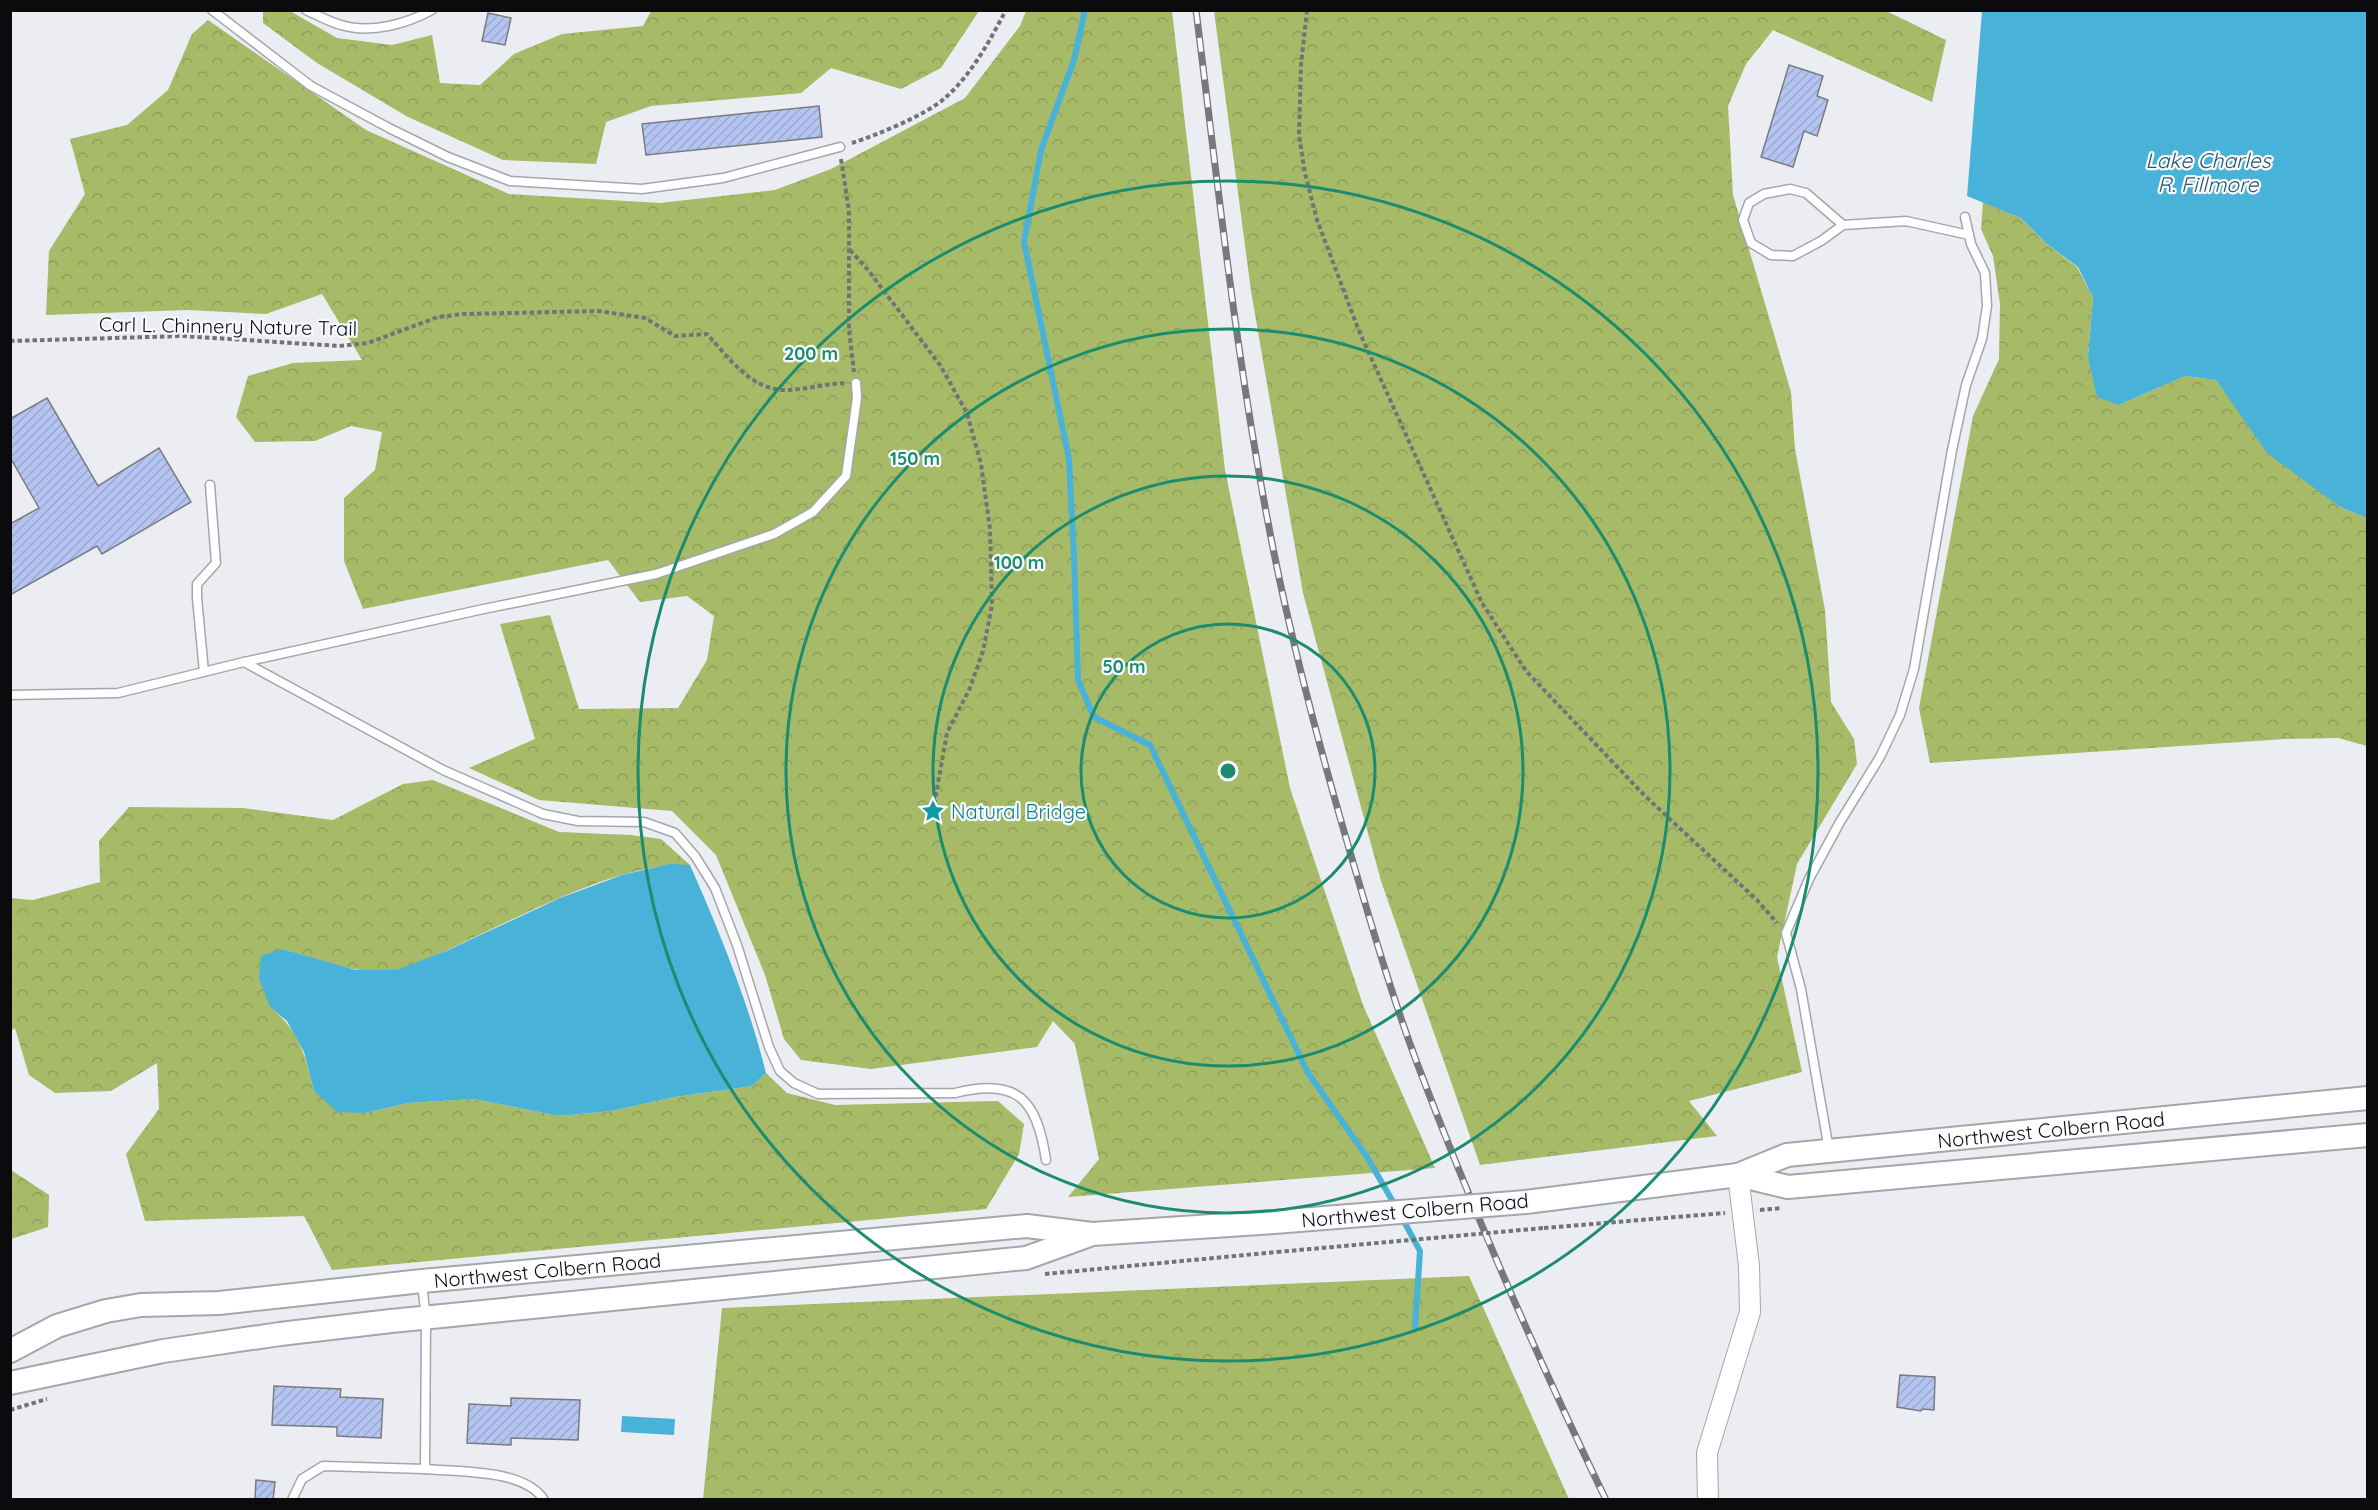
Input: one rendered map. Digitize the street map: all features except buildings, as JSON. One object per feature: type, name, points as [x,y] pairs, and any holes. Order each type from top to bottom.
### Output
[{"type":"main road","name":"Northwest Colbern Road","points":[[10,1351],[57,1326],[106,1311],[141,1305],[219,1304],[422,1281],[1028,1226],[1092,1234],[1526,1202],[1738,1175],[1787,1155],[2367,1098]]},
{"type":"main road","name":"Northwest Colbern Road","points":[[1738,1175],[1788,1187],[2367,1135]]},
{"type":"main road","name":"Northwest Colbern Road","points":[[10,1383],[163,1351],[280,1334],[1026,1258],[1092,1234]]},
{"type":"street","points":[[1708,1500],[1707,1453],[1750,1312],[1749,1266],[1738,1175]]},
{"type":"lane","points":[[212,10],[311,86],[448,157],[510,181],[642,189],[723,178],[840,147]]},
{"type":"lane","points":[[306,10],[342,26],[370,29],[413,20],[432,10]]},
{"type":"lane","points":[[1843,225],[1806,193],[1790,189],[1764,194],[1749,203],[1743,220],[1751,243],[1771,255],[1793,256],[1821,241],[1843,225],[1906,221],[1969,234]]},
{"type":"lane","points":[[1830,1150],[1801,989],[1786,933],[1819,860],[1880,757],[1900,715],[1914,669],[1952,450],[1966,385],[1982,339],[1988,306],[1985,273],[1971,244],[1965,216]]},
{"type":"lane","points":[[10,696],[118,693],[244,662],[479,610],[656,574],[774,534],[813,512],[846,476],[857,398],[856,383]]},
{"type":"lane","points":[[204,672],[196,598],[197,585],[216,563],[210,485]]},
{"type":"lane","points":[[244,662],[443,770],[543,814],[578,821],[644,822],[675,833],[695,856],[715,888],[780,1071],[794,1083],[818,1094],[955,1093],[975,1087],[993,1086],[1006,1090],[1028,1106],[1037,1118],[1042,1132],[1046,1160]]},
{"type":"lane","points":[[422,1281],[426,1318],[425,1469]]},
{"type":"lane","points":[[292,1500],[302,1479],[323,1466],[425,1469],[510,1477],[538,1490],[544,1500]]},
{"type":"path","points":[[856,383],[849,330],[849,211],[840,147],[919,114],[943,100],[968,75],[1006,10]]},
{"type":"path","points":[[1307,10],[1301,65],[1299,135],[1305,173],[1317,220],[1359,331],[1482,603],[1526,671],[1645,796],[1757,900],[1786,933]]},
{"type":"path","points":[[849,250],[868,270],[939,365],[967,413],[981,464],[990,529],[992,605],[983,651],[970,688],[947,733],[933,811]]},
{"type":"path","name":"Carl L. Chinnery Nature Trail","points":[[10,341],[183,336],[339,346],[368,343],[438,317],[464,314],[599,311],[645,318],[675,336],[707,334],[747,376],[768,388],[787,390],[856,383]]},
{"type":"path","points":[[1277,1252],[1544,1228]]},
{"type":"green space","points":[[1884,10],[1946,40],[1932,102],[1773,30],[1746,64],[1728,106],[1733,195],[1791,392],[1795,449],[1825,610],[1831,702],[1854,739],[1857,764],[1797,864],[1777,957],[1802,1072],[1689,1101],[1717,1136],[1480,1165],[1381,881],[1303,593],[1251,291],[1214,11]]},
{"type":"green space","points":[[263,11],[290,11],[337,38],[392,45],[432,35],[440,83],[480,85],[514,54],[562,34],[643,26],[651,11],[979,11],[941,68],[901,89],[831,68],[801,93],[651,106],[606,122],[596,164],[503,160],[408,117],[317,63],[263,23]]},
{"type":"green space","points":[[1026,11],[1172,11],[1225,470],[1290,788],[1363,1005],[1435,1168],[1068,1197],[1099,1159],[1075,1044],[1053,1021],[1037,1047],[871,1069],[801,1060],[784,1039],[765,975],[716,855],[672,811],[539,800],[469,768],[535,739],[500,624],[550,615],[579,709],[678,708],[707,660],[714,616],[687,596],[640,602],[608,560],[363,609],[344,561],[344,498],[375,470],[382,432],[351,426],[315,441],[255,442],[236,417],[248,376],[293,363],[362,360],[322,294],[266,314],[188,310],[46,315],[49,251],[85,194],[70,139],[127,125],[168,90],[192,34],[208,20],[366,130],[509,194],[660,203],[775,190],[831,169],[965,98],[1020,26]]},
{"type":"green space","points":[[1983,202],[2021,218],[2047,244],[2077,267],[2093,298],[2088,357],[2119,405],[2185,376],[2216,380],[2238,410],[2340,507],[2367,518],[2367,746],[2338,738],[2285,739],[1930,763],[1919,708],[1973,416],[1999,359],[2000,304],[1993,256],[1981,229]]},
{"type":"green space","points":[[433,780],[559,832],[631,835],[661,839],[690,865],[662,866],[633,872],[573,892],[430,958],[398,970],[385,972],[355,969],[282,949],[270,1007],[288,1025],[300,1044],[314,1091],[365,1113],[408,1103],[474,1099],[559,1116],[611,1111],[675,1097],[752,1086],[766,1073],[787,1093],[835,1105],[998,1101],[1024,1124],[1019,1154],[986,1209],[332,1270],[304,1216],[145,1221],[126,1154],[159,1109],[157,1063],[111,1091],[55,1093],[29,1075],[15,1028],[11,1031],[10,898],[33,900],[100,882],[99,841],[129,807],[243,808],[333,820],[403,784]]},
{"type":"green space","points":[[11,1170],[49,1195],[48,1227],[11,1239]]},
{"type":"green space","points":[[1469,1276],[1569,1499],[703,1499],[722,1308]]},
{"type":"water","name":"Lake Charles R. Fillmore","points":[[1982,11],[2367,11],[2367,518],[2340,507],[2267,453],[2216,380],[2185,376],[2119,405],[2097,397],[2088,357],[2093,298],[2078,267],[2047,244],[2021,218],[1967,196]]},
{"type":"water","points":[[670,864],[690,865],[732,967],[751,1020],[766,1073],[752,1086],[675,1097],[611,1111],[559,1116],[474,1099],[408,1103],[365,1113],[337,1112],[314,1091],[304,1052],[287,1021],[270,1007],[259,979],[261,956],[282,949],[356,970],[397,970],[446,951],[560,898],[622,875]]},
{"type":"water","points":[[622,1416],[675,1419],[674,1435],[621,1432]]},
{"type":"waterway","points":[[1085,10],[1074,60],[1041,150],[1024,242],[1069,459],[1078,680],[1094,717],[1150,745],[1308,1073],[1367,1157],[1396,1207]]},
{"type":"waterway","points":[[1401,1216],[1420,1251],[1415,1327]]},
{"type":"railway","points":[[1196,10],[1232,298],[1253,440],[1280,582],[1325,762],[1377,942],[1417,1063],[1460,1174],[1507,1283],[1606,1500]]},
{"type":"place","name":"Natural Bridge","points":[[933,811]]}]
